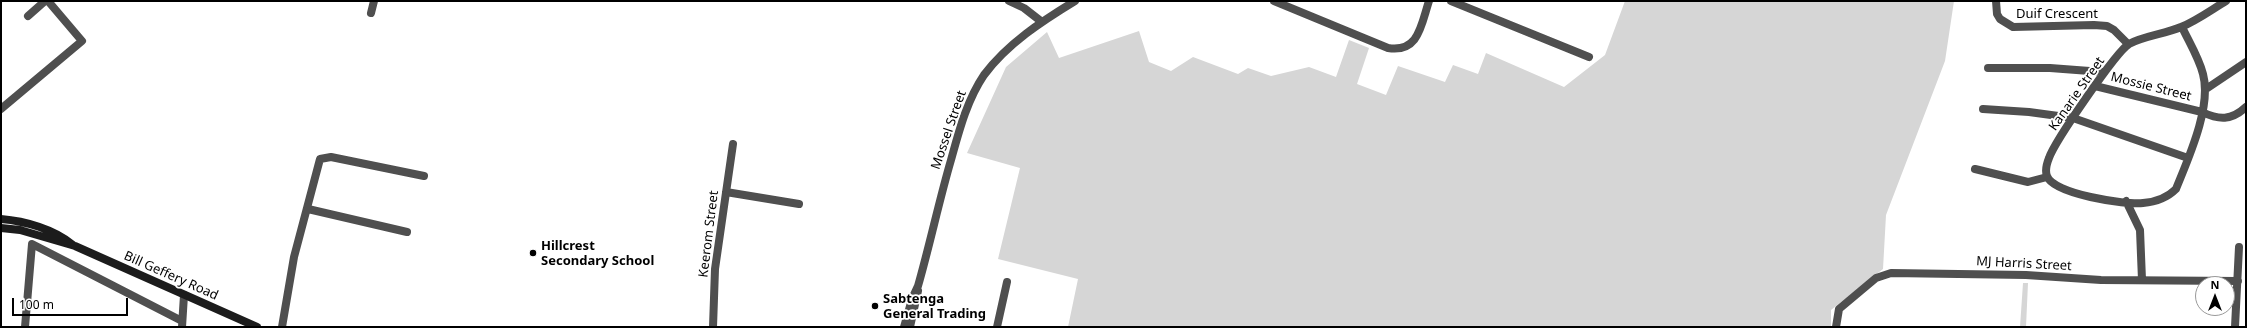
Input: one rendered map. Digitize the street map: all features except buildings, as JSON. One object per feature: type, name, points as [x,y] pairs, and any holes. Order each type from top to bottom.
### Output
[{"type":"street","points":[[1,108],[82,41],[46,1],[28,16]]},
{"type":"street","points":[[371,13],[374,1]]},
{"type":"street","points":[[1009,1],[1024,8],[1042,22]]},
{"type":"street","name":"Mossel Street","points":[[918,286],[958,134],[976,89],[984,75],[1010,48],[1042,22],[1075,1]]},
{"type":"street","points":[[1274,1],[1388,48],[1397,49],[1405,48],[1416,38],[1429,1]]},
{"type":"street","points":[[1451,1],[1589,57]]},
{"type":"street","name":"Duif Crescent","points":[[1996,1],[1997,14],[2000,19],[2014,27],[2108,26],[2128,44]]},
{"type":"street","points":[[2128,44],[2182,27],[2226,1]]},
{"type":"street","points":[[1975,170],[2028,182],[2046,173],[2052,183],[2060,189],[2092,197],[2142,203],[2170,196],[2176,189],[2188,158],[2202,112],[2206,89],[2203,74],[2182,27]]},
{"type":"street","name":"Kanarie Street","points":[[2046,173],[2051,153],[2073,118],[2104,72],[2128,44]]},
{"type":"street","points":[[2206,89],[2246,62]]},
{"type":"street","points":[[1988,68],[2050,68],[2104,72]]},
{"type":"street","name":"Mossie Street","points":[[2095,86],[2202,112],[2216,118],[2224,119],[2238,115],[2246,107]]},
{"type":"street","points":[[1983,109],[2029,112],[2073,118],[2188,158]]},
{"type":"street","name":"Keerom Street","points":[[713,327],[715,269],[733,144]]},
{"type":"street","points":[[282,327],[294,256],[308,209],[318,162],[324,157],[424,176]]},
{"type":"street","points":[[726,192],[799,204]]},
{"type":"street","points":[[2126,201],[2140,230],[2142,280]]},
{"type":"street","points":[[308,209],[407,232]]},
{"type":"street","name":"Bill Geffery Road","points":[[1,219],[23,222],[59,235],[75,246]]},
{"type":"street","name":"Bill Geffery Road","points":[[1,228],[20,230],[75,246],[257,327]]},
{"type":"street","points":[[25,327],[32,244],[182,324],[184,294]]},
{"type":"street","points":[[2235,327],[2239,247]]},
{"type":"street","name":"MJ Harris Street","points":[[1836,327],[1839,309],[1876,278],[1891,273],[2026,275],[2101,280],[2238,281]]},
{"type":"street","points":[[997,327],[1007,282]]},
{"type":"street","points":[[904,327],[912,299],[918,286]]},
{"type":"street","points":[[910,327],[917,300],[918,286]]},
{"type":"shaded area","points":[[1625,1],[1954,1],[1945,61],[1886,215],[1883,269],[1831,310],[1831,327],[1068,327],[1078,279],[998,259],[1020,168],[967,153],[1006,67],[1047,32],[1059,58],[1139,31],[1149,62],[1171,71],[1193,57],[1238,74],[1248,68],[1271,76],[1309,67],[1336,77],[1349,40],[1369,48],[1357,84],[1386,95],[1398,66],[1445,82],[1453,65],[1478,74],[1486,53],[1564,87],[1605,55]]},
{"type":"shaded area","points":[[2023,283],[2028,283],[2026,327],[2020,327]]},
{"type":"place","name":"Hillcrest Secondary School","points":[[533,253]]},
{"type":"place","name":"Sabtenga General Trading","points":[[875,306]]}]
